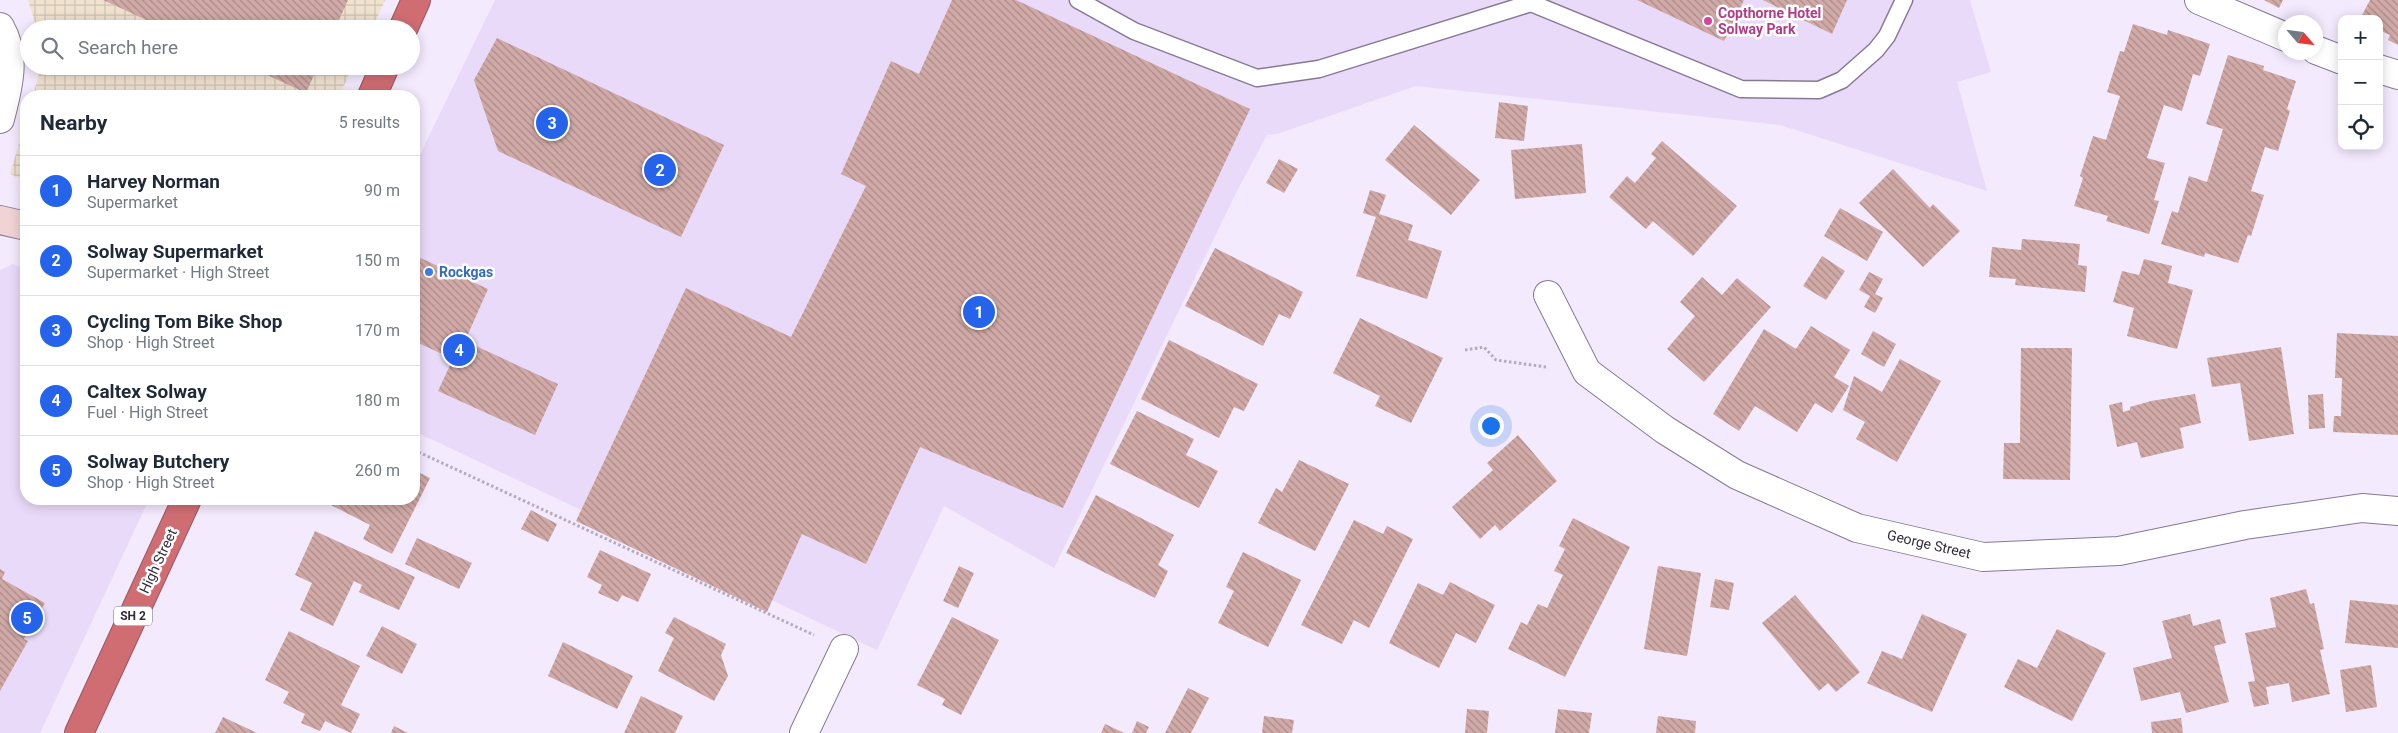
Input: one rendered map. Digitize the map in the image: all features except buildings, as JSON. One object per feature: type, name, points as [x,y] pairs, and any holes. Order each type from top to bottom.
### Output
[{"type":"highway","points":[[407,20],[416,0]]},
{"type":"highway","points":[[375,90],[381,75]]},
{"type":"highway","name":"High Street","points":[[79,733],[184,505]]},
{"type":"street","points":[[2199,0],[2278,34]]},
{"type":"street","points":[[0,27],[11,57],[8,86],[0,118]]},
{"type":"street","points":[[2323,53],[2338,58]]},
{"type":"street","points":[[2383,70],[2398,75]]},
{"type":"street","points":[[0,220],[20,225]]},
{"type":"street","name":"George Street","points":[[1548,295],[1587,372],[1665,430],[1737,475],[1857,528],[1983,556],[2118,551],[2245,525],[2333,512],[2362,508],[2398,511]]},
{"type":"street","points":[[804,733],[844,649]]},
{"type":"lane","points":[[1078,0],[1134,31],[1257,78],[1319,69],[1531,3],[1741,89],[1819,90],[1842,80],[1876,50],[1887,36],[1904,0]]},
{"type":"path","points":[[1465,350],[1484,347],[1496,360],[1587,372]]},
{"type":"path","points":[[420,453],[844,649]]},
{"type":"shaded area","points":[[28,0],[385,0],[376,20],[34,20]]},
{"type":"shaded area","points":[[495,0],[1970,0],[1991,72],[1957,82],[1987,191],[1780,125],[1416,86],[1277,134],[1267,135],[1236,193],[1054,568],[944,506],[877,650],[420,434],[420,155]]},
{"type":"shaded area","points":[[39,75],[349,75],[342,90],[35,90]]},
{"type":"shaded area","points":[[20,140],[20,178],[10,174]]},
{"type":"shaded area","points":[[13,264],[20,267],[20,505],[146,505],[40,733],[0,733],[0,270]]},
{"type":"place","name":"Copthorne Hotel Solway Park","points":[[1708,21]]},
{"type":"place","name":"Cycling Tom Bike Shop","points":[[552,123]]},
{"type":"place","name":"Solway Supermarket","points":[[660,170]]},
{"type":"place","name":"Rockgas","points":[[429,272]]},
{"type":"place","name":"Harvey Norman","points":[[979,312]]},
{"type":"place","name":"Caltex Solway","points":[[459,350]]},
{"type":"place","name":"Solway Butchery","points":[[27,618]]}]
